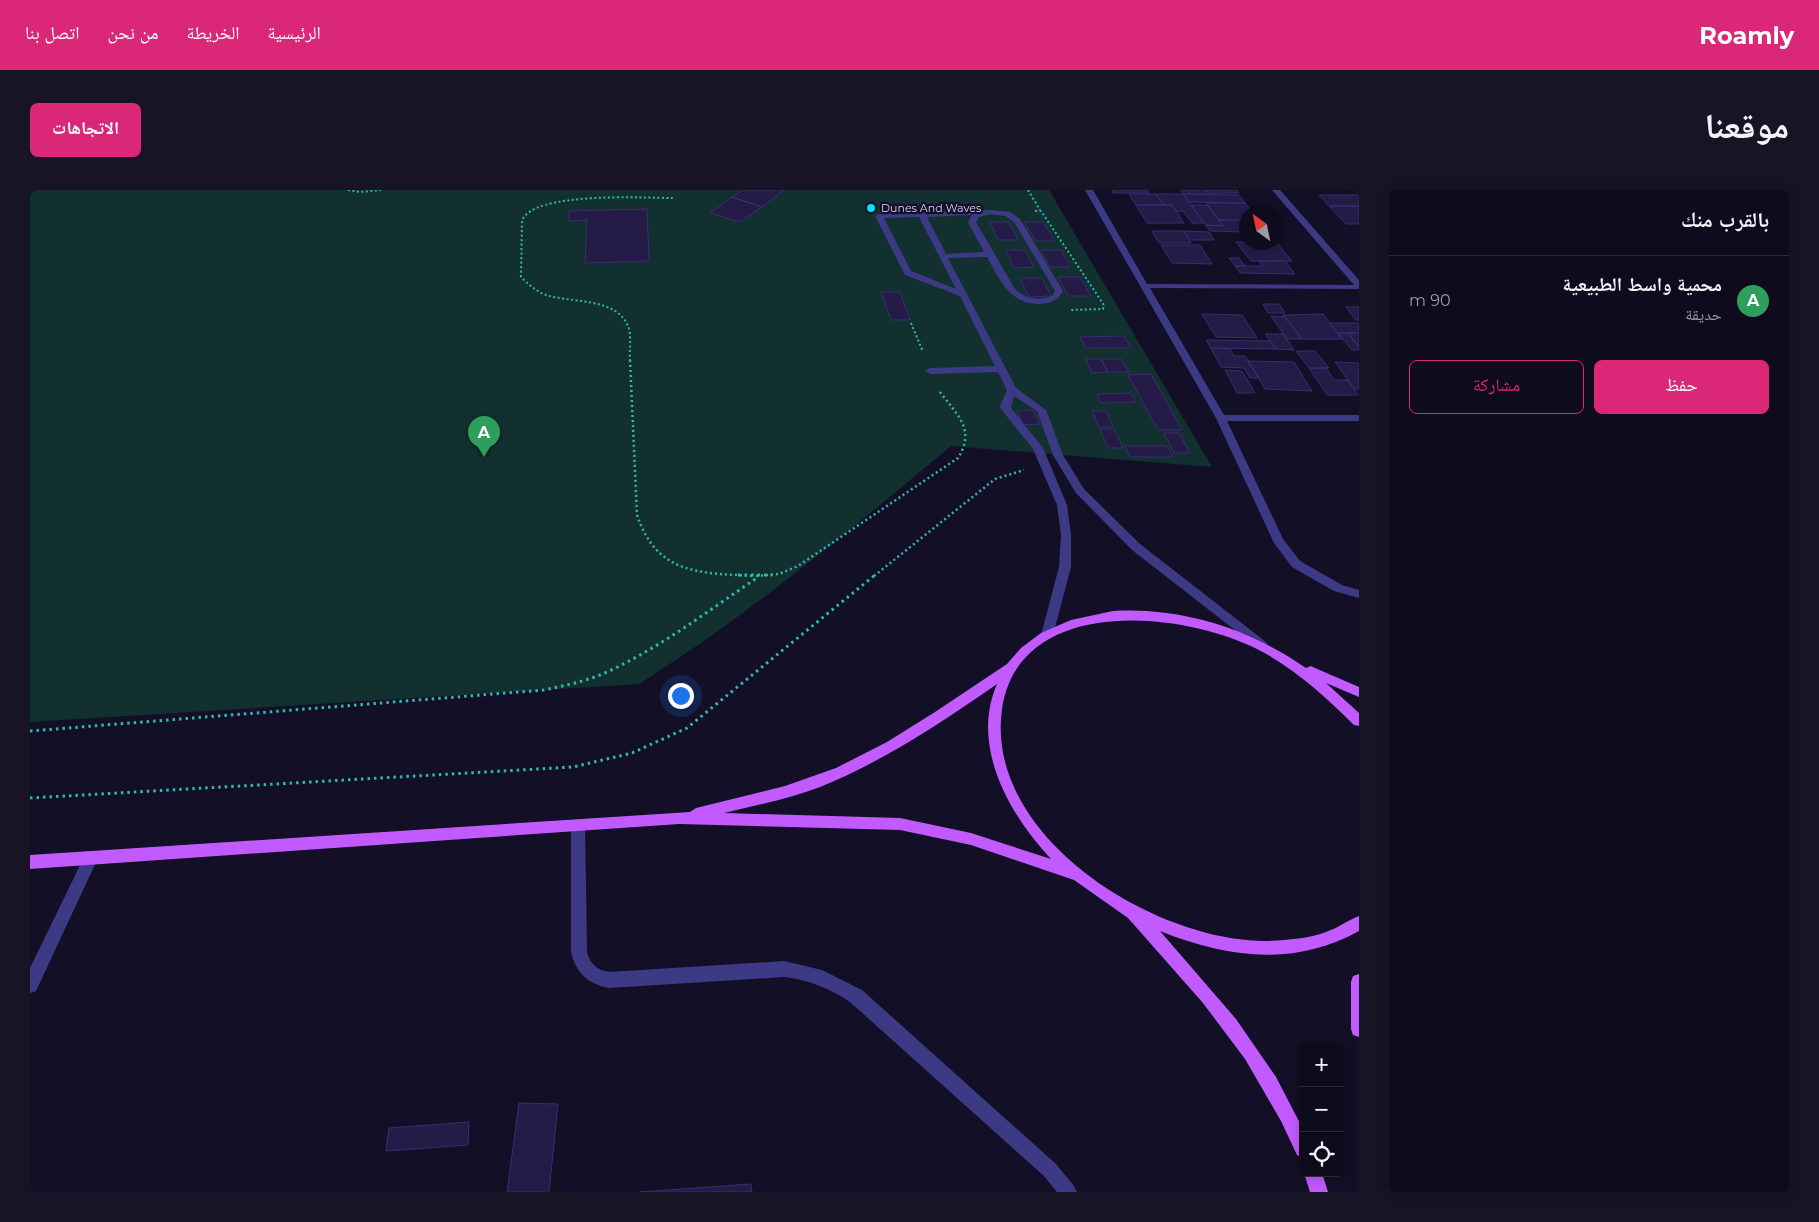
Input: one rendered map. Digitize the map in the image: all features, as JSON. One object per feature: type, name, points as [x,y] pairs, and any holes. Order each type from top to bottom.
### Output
[{"type":"main road","points":[[1359,721],[1331,692],[1290,662],[1262,645],[1215,627],[1168,617],[1123,614],[1083,621],[1047,635],[1027,649],[1011,668],[996,701],[994,742],[1006,786],[1034,831],[1075,874],[1132,912],[1196,938],[1262,948],[1322,941],[1359,922]]},
{"type":"main road","points":[[1290,662],[1359,692]]},
{"type":"main road","points":[[679,818],[779,794],[848,768],[909,737],[1011,668]]},
{"type":"main road","points":[[30,862],[679,818],[900,824],[971,839],[1075,874]]},
{"type":"main road","points":[[1132,912],[1190,974],[1246,1043],[1270,1083],[1299,1141]]},
{"type":"main road","points":[[1359,982],[1359,1029]]},
{"type":"main road","points":[[1314,1177],[1320,1192]]},
{"type":"street","points":[[1089,190],[1221,418],[1278,540],[1296,564],[1338,588],[1359,594]]},
{"type":"street","points":[[1276,190],[1359,286]]},
{"type":"street","points":[[964,295],[908,274],[879,216],[982,213],[1007,214],[1017,221],[1059,290],[1059,295],[1056,298],[1041,302],[1017,296],[1012,291],[972,222],[973,218],[982,213]]},
{"type":"street","points":[[922,215],[1012,390],[1030,400],[1041,410],[1064,466],[1080,491],[1122,535],[1262,645]]},
{"type":"street","points":[[943,256],[991,254]]},
{"type":"street","points":[[1145,286],[1359,286]]},
{"type":"street","points":[[930,371],[1002,368]]},
{"type":"street","points":[[1012,390],[1005,406],[1006,410],[1038,448],[1062,505],[1066,551],[1065,567],[1047,635]]},
{"type":"street","points":[[1221,418],[1359,418]]},
{"type":"street","points":[[1046,465],[1064,466]]},
{"type":"street","points":[[578,825],[579,952],[581,961],[592,974],[609,980],[784,969],[822,976],[856,996],[1050,1170],[1068,1192]]},
{"type":"street","points":[[30,985],[90,858]]},
{"type":"path","points":[[348,190],[360,192],[381,190]]},
{"type":"path","points":[[1028,190],[1040,211]]},
{"type":"path","points":[[673,198],[561,201],[535,206],[523,218],[521,277],[526,284],[543,294],[555,298],[588,300],[609,308],[618,313],[628,326],[637,515],[642,531],[653,548],[669,561],[687,570],[758,578],[773,576],[798,566],[958,458],[966,448],[968,438],[966,428],[941,393],[911,323]]},
{"type":"path","points":[[30,798],[573,767],[632,753],[687,728],[995,479],[1012,472],[1046,465]]},
{"type":"path","points":[[30,731],[544,690],[575,683],[605,672],[631,659],[758,578]]},
{"type":"green space","points":[[30,190],[1049,190],[1212,467],[951,446],[838,540],[760,600],[721,629],[639,684],[30,722]]},
{"type":"building","points":[[743,190],[784,190],[762,207],[732,197]]},
{"type":"building","points":[[1112,190],[1147,190],[1149,193],[1113,193]]},
{"type":"building","points":[[1181,190],[1206,190],[1209,194],[1183,194]]},
{"type":"building","points":[[1206,190],[1237,190],[1239,193],[1208,193]]},
{"type":"building","points":[[1129,194],[1156,194],[1164,205],[1136,205]]},
{"type":"building","points":[[1156,194],[1183,194],[1204,223],[1192,223],[1183,211],[1176,211],[1172,205],[1164,205]]},
{"type":"building","points":[[1183,194],[1239,195],[1245,203],[1189,202]]},
{"type":"building","points":[[1319,195],[1359,195],[1359,206],[1329,206]]},
{"type":"building","points":[[732,197],[762,207],[740,222],[710,213]]},
{"type":"building","points":[[1206,203],[1245,203],[1247,205],[1239,205],[1239,220],[1219,220]]},
{"type":"building","points":[[1136,205],[1172,205],[1184,223],[1147,223]]},
{"type":"building","points":[[1191,205],[1207,205],[1223,226],[1206,225]]},
{"type":"building","points":[[1329,206],[1359,206],[1359,224],[1346,224]]},
{"type":"building","points":[[647,209],[649,261],[585,263],[587,220],[569,221],[569,211]]},
{"type":"building","points":[[1219,220],[1239,220],[1239,232],[1210,231],[1206,225],[1223,226]]},
{"type":"building","points":[[990,222],[1009,222],[1018,240],[998,240]]},
{"type":"building","points":[[1024,222],[1043,222],[1055,241],[1036,241]]},
{"type":"building","points":[[1152,231],[1184,231],[1191,243],[1159,243]]},
{"type":"building","points":[[1184,231],[1209,232],[1214,240],[1189,240]]},
{"type":"building","points":[[1161,245],[1200,245],[1212,264],[1172,263]]},
{"type":"building","points":[[1006,250],[1025,250],[1034,267],[1014,268]]},
{"type":"building","points":[[1041,250],[1061,250],[1070,267],[1050,267]]},
{"type":"building","points":[[1242,250],[1283,250],[1292,261],[1251,261]]},
{"type":"building","points":[[1229,258],[1239,258],[1245,266],[1235,266]]},
{"type":"building","points":[[1259,261],[1285,261],[1295,274],[1240,273],[1235,266],[1263,266]]},
{"type":"building","points":[[1058,277],[1080,277],[1091,296],[1068,296]]},
{"type":"building","points":[[1020,278],[1042,278],[1051,296],[1029,297]]},
{"type":"building","points":[[881,292],[900,292],[910,320],[891,320]]},
{"type":"building","points":[[1263,304],[1279,304],[1285,313],[1268,313]]},
{"type":"building","points":[[1346,307],[1359,307],[1359,320],[1356,320]]},
{"type":"building","points":[[1202,314],[1242,315],[1257,338],[1216,337]]},
{"type":"building","points":[[1323,314],[1342,339],[1302,339],[1283,315]]},
{"type":"building","points":[[1271,316],[1285,317],[1302,339],[1287,339]]},
{"type":"building","points":[[1329,323],[1358,323],[1359,333],[1338,333]]},
{"type":"building","points":[[1338,333],[1348,333],[1359,347],[1359,350],[1352,350]]},
{"type":"building","points":[[1348,333],[1359,333],[1359,347]]},
{"type":"building","points":[[1265,334],[1283,334],[1294,350],[1276,349]]},
{"type":"building","points":[[1124,336],[1131,348],[1086,348],[1080,337]]},
{"type":"building","points":[[1206,340],[1271,341],[1276,349],[1211,348]]},
{"type":"building","points":[[1211,348],[1230,349],[1234,356],[1245,356],[1259,378],[1250,378],[1244,368],[1221,367]]},
{"type":"building","points":[[1296,351],[1315,351],[1329,368],[1309,368]]},
{"type":"building","points":[[1086,359],[1101,359],[1108,372],[1092,373]]},
{"type":"building","points":[[1101,359],[1121,359],[1129,372],[1108,372]]},
{"type":"building","points":[[1248,361],[1294,362],[1312,391],[1265,389]]},
{"type":"building","points":[[1335,362],[1359,363],[1359,389],[1354,389]]},
{"type":"building","points":[[1309,368],[1326,368],[1334,380],[1348,380],[1358,395],[1327,395]]},
{"type":"building","points":[[1225,370],[1242,371],[1255,393],[1237,393]]},
{"type":"building","points":[[1151,374],[1182,430],[1158,430],[1128,375]]},
{"type":"building","points":[[1131,393],[1136,402],[1101,403],[1097,394]]},
{"type":"building","points":[[1033,410],[1040,424],[1023,425],[1017,411]]},
{"type":"building","points":[[1092,411],[1106,411],[1113,427],[1099,427]]},
{"type":"building","points":[[1100,429],[1114,429],[1123,448],[1108,448]]},
{"type":"building","points":[[1164,433],[1179,433],[1190,453],[1174,453]]},
{"type":"building","points":[[1125,446],[1167,446],[1173,457],[1130,457]]},
{"type":"building","points":[[519,1103],[558,1104],[549,1192],[507,1192]]},
{"type":"building","points":[[469,1122],[468,1145],[386,1151],[389,1128]]},
{"type":"building","points":[[751,1184],[752,1192],[640,1192]]},
{"type":"place","name":"Dunes And Waves","points":[[871,208]]},
{"type":"place","name":"محمية واسط الطبيعية","points":[[484,457]]}]
